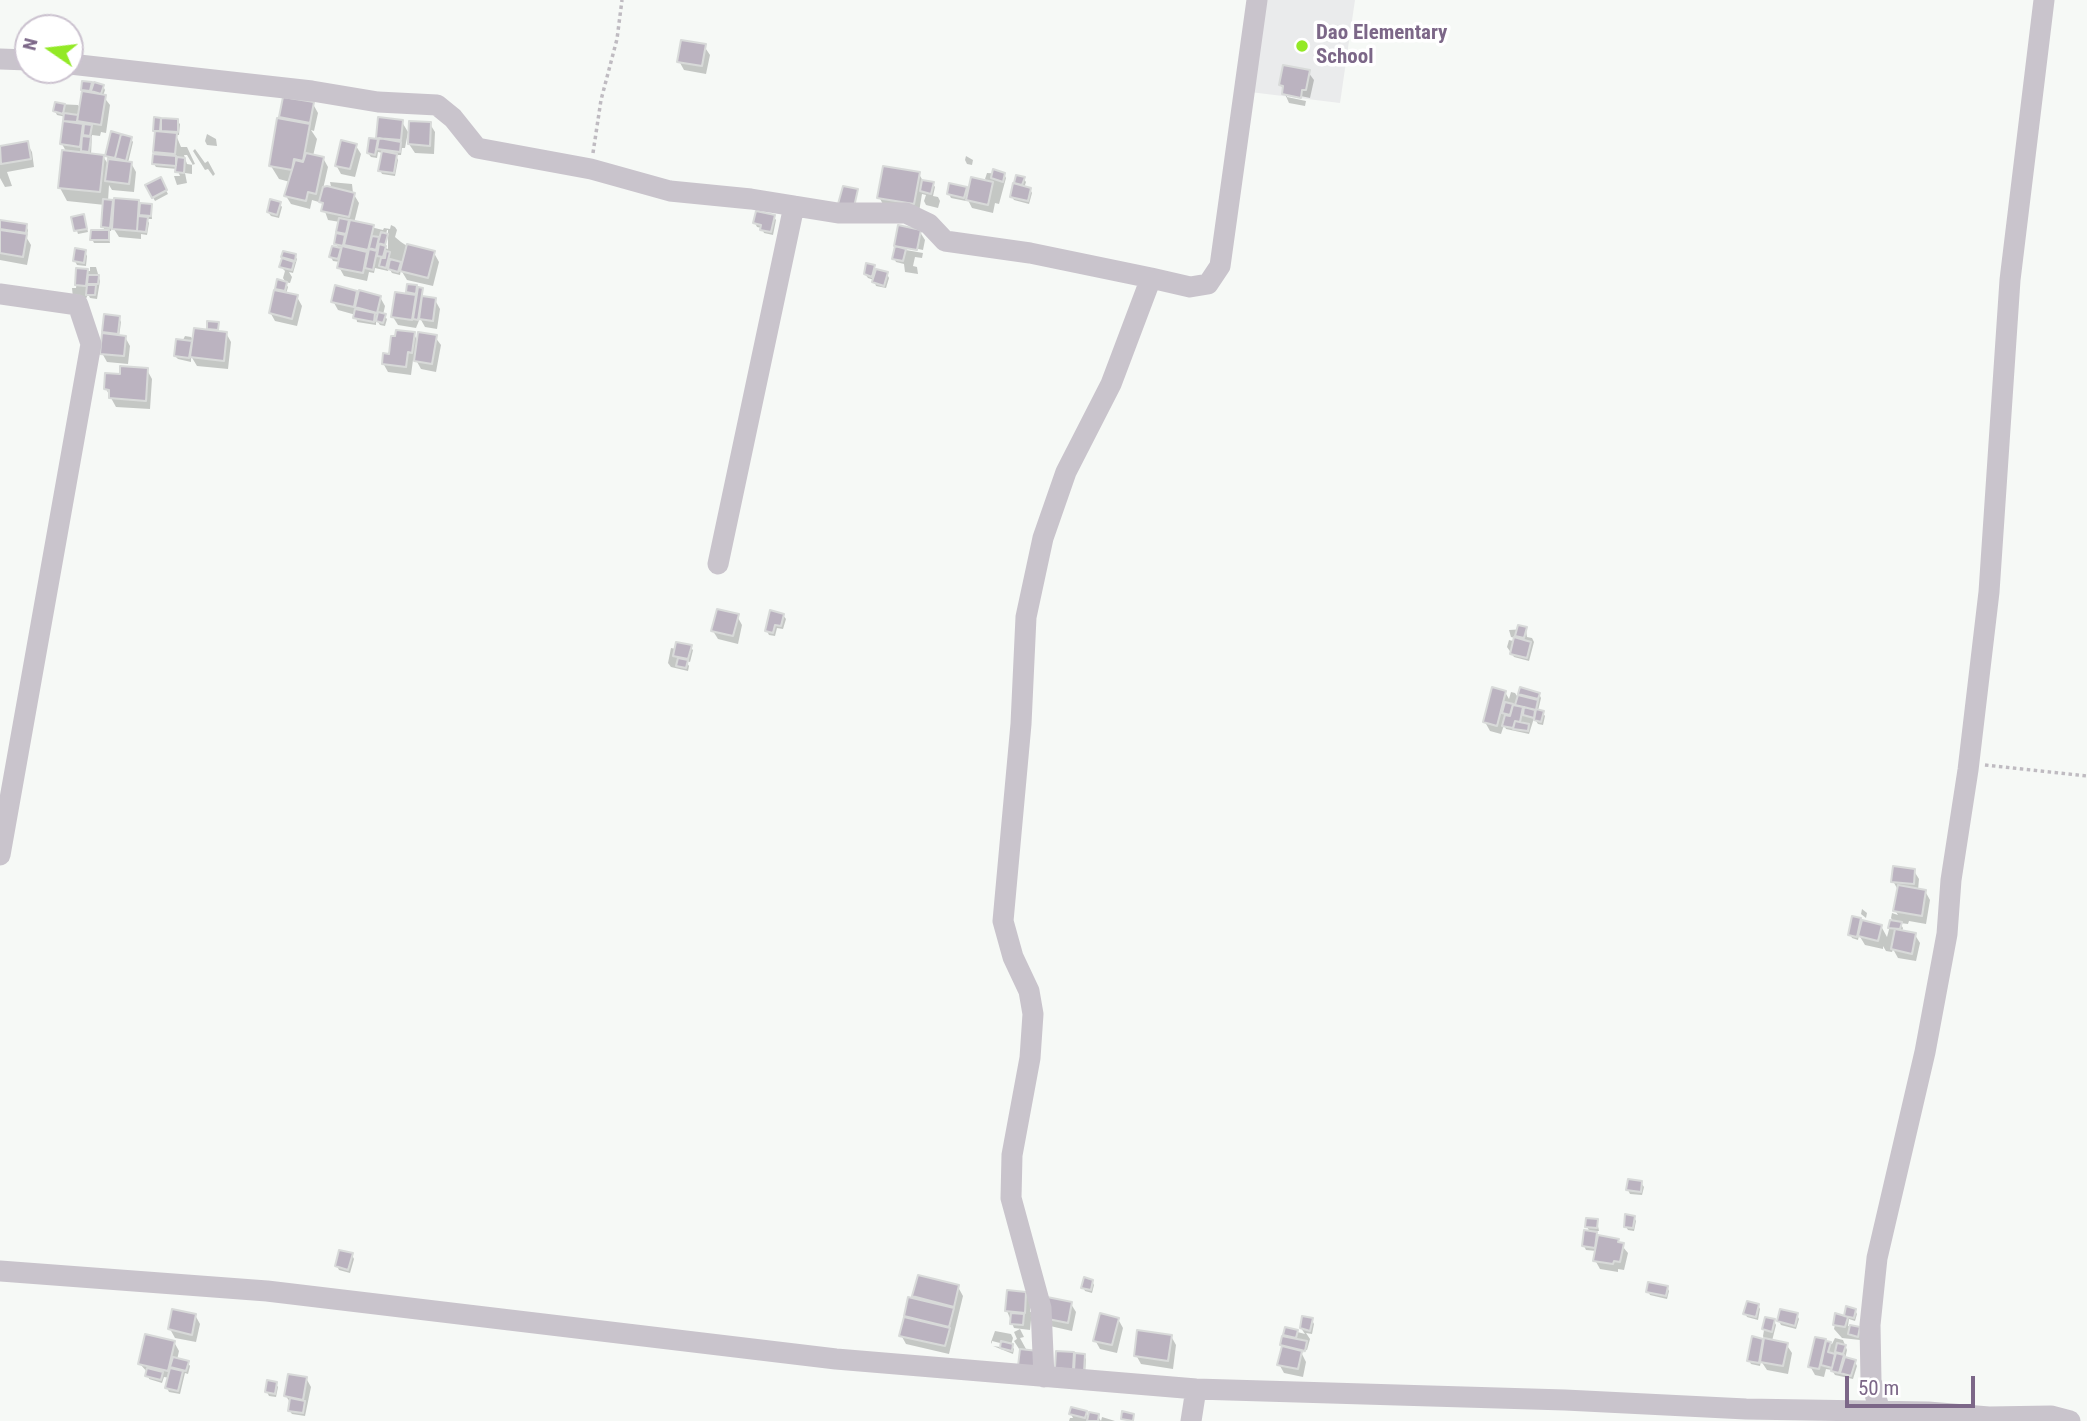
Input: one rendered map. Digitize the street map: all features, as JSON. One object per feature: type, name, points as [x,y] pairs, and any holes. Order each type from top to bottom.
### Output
[{"type":"street","points":[[84,66],[312,91],[378,102],[437,105],[453,118],[477,148],[591,169],[670,191],[838,213],[906,213],[929,224],[944,241],[1030,253],[1190,287],[1208,284],[1220,266],[1257,0]]},
{"type":"street","points":[[1880,1411],[1871,1381],[1870,1325],[1877,1258],[1925,1052],[1947,934],[1951,880],[1968,770],[1989,592],[2010,280],[2044,0]]},
{"type":"street","points":[[718,564],[794,206]]},
{"type":"street","points":[[1044,1377],[1041,1308],[1011,1198],[1012,1156],[1030,1058],[1033,1014],[1029,991],[1013,957],[1003,921],[1021,724],[1026,617],[1043,538],[1066,472],[1111,384],[1151,278]]},
{"type":"street","points":[[0,294],[78,305],[91,344],[0,855]]},
{"type":"street","points":[[0,1271],[267,1291],[836,1359],[1196,1390],[1565,1400],[1989,1417],[2051,1416],[2070,1421]]},
{"type":"street","points":[[1191,1421],[1196,1390]]},
{"type":"path","points":[[591,169],[601,100],[617,39],[622,0]]},
{"type":"path","points":[[1968,770],[1985,765],[2087,776]]},
{"type":"shaded area","name":"Dao Elementary School","points":[[1262,0],[1355,0],[1340,103],[1250,92]]},
{"type":"building","points":[[681,40],[706,44],[702,66],[677,62]]},
{"type":"building","points":[[1283,65],[1310,70],[1306,90],[1302,90],[1301,98],[1282,94],[1283,86],[1279,85]]},
{"type":"building","points":[[84,81],[92,82],[90,91],[81,90]]},
{"type":"building","points":[[94,82],[104,85],[101,94],[91,91]]},
{"type":"building","points":[[82,91],[106,95],[101,125],[77,121]]},
{"type":"building","points":[[283,97],[314,102],[310,123],[279,117]]},
{"type":"building","points":[[55,102],[65,104],[63,114],[53,111]]},
{"type":"building","points":[[64,113],[78,115],[77,122],[63,121]]},
{"type":"building","points":[[154,117],[161,118],[160,131],[153,131]]},
{"type":"building","points":[[378,117],[403,120],[401,140],[376,138]]},
{"type":"building","points":[[161,118],[178,119],[178,132],[161,131]]},
{"type":"building","points":[[277,118],[310,124],[303,161],[294,159],[292,170],[269,166]]},
{"type":"building","points":[[63,121],[83,124],[80,147],[60,144]]},
{"type":"building","points":[[409,121],[431,122],[430,146],[408,144]]},
{"type":"building","points":[[84,124],[92,125],[90,136],[83,135]]},
{"type":"building","points":[[111,131],[121,134],[115,158],[105,156]]},
{"type":"building","points":[[155,131],[177,133],[175,154],[153,152]]},
{"type":"building","points":[[121,134],[132,137],[126,161],[115,158]]},
{"type":"building","points":[[82,136],[91,137],[89,152],[81,151]]},
{"type":"building","points":[[369,138],[378,139],[375,155],[367,153]]},
{"type":"building","points":[[379,138],[401,142],[400,152],[377,149]]},
{"type":"building","points":[[341,140],[357,144],[350,169],[335,166]]},
{"type":"building","points":[[28,141],[31,159],[1,164],[0,146]]},
{"type":"building","points":[[62,150],[104,155],[100,192],[58,188]]},
{"type":"building","points":[[382,151],[397,154],[394,173],[378,171]]},
{"type":"building","points":[[306,153],[324,157],[316,194],[308,192],[306,201],[284,196],[295,160],[303,162]]},
{"type":"building","points":[[153,154],[176,156],[176,166],[152,164]]},
{"type":"building","points":[[177,157],[185,158],[184,173],[175,172]]},
{"type":"building","points":[[108,159],[132,162],[129,184],[105,181]]},
{"type":"building","points":[[883,166],[920,172],[914,204],[877,198]]},
{"type":"building","points":[[993,169],[1005,173],[1003,182],[991,178]]},
{"type":"building","points":[[1016,175],[1025,177],[1022,185],[1014,183]]},
{"type":"building","points":[[161,177],[167,190],[152,198],[145,185]]},
{"type":"building","points":[[971,177],[993,182],[988,205],[966,200]]},
{"type":"building","points":[[922,180],[934,182],[931,194],[920,191]]},
{"type":"building","points":[[949,183],[967,187],[964,198],[947,194]]},
{"type":"building","points":[[1013,183],[1031,188],[1028,201],[1010,197]]},
{"type":"building","points":[[843,186],[858,189],[854,207],[838,204]]},
{"type":"building","points":[[323,187],[355,193],[349,217],[321,211],[323,203],[319,202]]},
{"type":"building","points":[[114,198],[139,200],[137,231],[112,229]]},
{"type":"building","points":[[103,199],[113,200],[110,228],[101,227]]},
{"type":"building","points":[[270,199],[281,202],[277,215],[267,212]]},
{"type":"building","points":[[140,203],[152,204],[151,216],[139,215]]},
{"type":"building","points":[[756,211],[775,215],[771,232],[760,230],[761,225],[753,223]]},
{"type":"building","points":[[84,214],[87,229],[74,231],[71,217]]},
{"type":"building","points":[[138,216],[148,217],[146,232],[137,231]]},
{"type":"building","points":[[339,218],[349,220],[346,234],[336,232]]},
{"type":"building","points":[[0,220],[27,224],[26,233],[0,229]]},
{"type":"building","points":[[350,220],[374,225],[368,250],[344,245]]},
{"type":"building","points":[[898,225],[921,230],[917,250],[894,246]]},
{"type":"building","points":[[0,230],[27,234],[23,257],[0,253]]},
{"type":"building","points":[[91,230],[109,230],[109,240],[90,240]]},
{"type":"building","points":[[381,232],[388,234],[385,245],[378,243]]},
{"type":"building","points":[[336,233],[345,235],[343,246],[334,244]]},
{"type":"building","points":[[372,236],[379,237],[376,250],[369,248]]},
{"type":"building","points":[[379,244],[386,246],[383,257],[377,256]]},
{"type":"building","points":[[407,244],[435,251],[428,278],[400,271]]},
{"type":"building","points":[[332,246],[341,248],[338,259],[329,257]]},
{"type":"building","points":[[342,246],[367,252],[363,273],[337,268]]},
{"type":"building","points":[[895,246],[906,249],[903,261],[892,259]]},
{"type":"building","points":[[75,248],[86,250],[84,263],[73,261]]},
{"type":"building","points":[[369,249],[377,251],[373,270],[365,268]]},
{"type":"building","points":[[283,251],[296,254],[295,261],[281,257]]},
{"type":"building","points":[[386,251],[390,252],[386,268],[379,266]]},
{"type":"building","points":[[282,258],[294,262],[292,270],[279,267]]},
{"type":"building","points":[[390,259],[401,262],[398,272],[388,269]]},
{"type":"building","points":[[866,263],[875,265],[872,277],[864,274]]},
{"type":"building","points":[[76,268],[88,269],[86,286],[75,285]]},
{"type":"building","points":[[876,269],[888,272],[884,286],[872,282]]},
{"type":"building","points":[[88,275],[99,275],[98,284],[87,284]]},
{"type":"building","points":[[277,279],[287,282],[285,291],[275,289]]},
{"type":"building","points":[[407,284],[417,285],[416,294],[406,292]]},
{"type":"building","points":[[87,285],[96,285],[95,295],[86,295]]},
{"type":"building","points":[[335,285],[357,291],[354,307],[331,302]]},
{"type":"building","points":[[418,287],[423,288],[418,320],[413,319]]},
{"type":"building","points":[[274,290],[298,295],[292,319],[269,313]]},
{"type":"building","points":[[359,290],[381,296],[377,313],[355,307]]},
{"type":"building","points":[[395,292],[416,295],[412,320],[391,317]]},
{"type":"building","points":[[422,296],[436,298],[433,321],[419,319]]},
{"type":"building","points":[[355,309],[375,313],[374,322],[353,318]]},
{"type":"building","points":[[378,312],[386,314],[383,323],[376,321]]},
{"type":"building","points":[[104,314],[120,316],[118,334],[102,332]]},
{"type":"building","points":[[207,321],[219,322],[218,330],[207,329]]},
{"type":"building","points":[[194,328],[227,332],[224,361],[190,357]]},
{"type":"building","points":[[396,330],[415,332],[412,353],[408,352],[406,367],[382,364],[383,353],[389,354],[391,336],[395,336]]},
{"type":"building","points":[[418,332],[437,335],[432,364],[414,361]]},
{"type":"building","points":[[102,333],[126,336],[124,356],[100,354]]},
{"type":"building","points":[[176,339],[192,341],[189,358],[174,356]]},
{"type":"building","points":[[120,366],[148,368],[146,401],[109,398],[109,390],[104,389],[105,373],[120,374]]},
{"type":"building","points":[[717,609],[739,614],[733,636],[711,631]]},
{"type":"building","points":[[770,610],[784,614],[781,626],[775,625],[773,633],[765,631]]},
{"type":"building","points":[[1518,625],[1527,627],[1524,638],[1515,636]]},
{"type":"building","points":[[1514,637],[1531,642],[1527,658],[1510,654]]},
{"type":"building","points":[[676,642],[692,645],[688,659],[673,656]]},
{"type":"building","points":[[678,658],[688,660],[686,668],[676,666]]},
{"type":"building","points":[[1492,687],[1506,691],[1497,726],[1483,722]]},
{"type":"building","points":[[1520,687],[1540,693],[1538,699],[1518,694]]},
{"type":"building","points":[[1518,695],[1538,700],[1536,710],[1515,705]]},
{"type":"building","points":[[1505,702],[1513,704],[1510,715],[1502,713]]},
{"type":"building","points":[[1513,705],[1523,707],[1520,722],[1515,721],[1513,728],[1502,726],[1505,715],[1510,716]]},
{"type":"building","points":[[1524,707],[1535,710],[1534,718],[1523,715]]},
{"type":"building","points":[[1536,709],[1544,711],[1541,722],[1534,720]]},
{"type":"building","points":[[1515,721],[1529,724],[1528,731],[1513,729]]},
{"type":"building","points":[[1893,866],[1915,869],[1914,884],[1891,882]]},
{"type":"building","points":[[1898,885],[1926,890],[1922,916],[1893,911]]},
{"type":"building","points":[[1852,916],[1861,918],[1857,937],[1848,935]]},
{"type":"building","points":[[1862,920],[1882,925],[1878,941],[1858,936]]},
{"type":"building","points":[[1890,920],[1902,922],[1900,929],[1888,928]]},
{"type":"building","points":[[1895,929],[1916,933],[1912,954],[1891,949]]},
{"type":"building","points":[[1628,1179],[1642,1181],[1641,1192],[1626,1190]]},
{"type":"building","points":[[1625,1214],[1635,1216],[1633,1228],[1624,1227]]},
{"type":"building","points":[[1586,1218],[1598,1219],[1597,1228],[1585,1227]]},
{"type":"building","points":[[1584,1230],[1597,1232],[1595,1248],[1582,1246]]},
{"type":"building","points":[[1598,1235],[1619,1239],[1618,1242],[1624,1243],[1620,1262],[1614,1261],[1613,1264],[1593,1261]]},
{"type":"building","points":[[339,1250],[353,1253],[348,1270],[335,1266]]},
{"type":"building","points":[[918,1275],[959,1285],[954,1307],[912,1296]]},
{"type":"building","points":[[1084,1277],[1093,1280],[1091,1290],[1081,1288]]},
{"type":"building","points":[[1648,1282],[1668,1286],[1666,1296],[1646,1292]]},
{"type":"building","points":[[1007,1290],[1026,1292],[1025,1313],[1005,1311]]},
{"type":"building","points":[[908,1297],[954,1308],[949,1327],[904,1316]]},
{"type":"building","points":[[1047,1297],[1072,1302],[1068,1323],[1043,1318]]},
{"type":"building","points":[[1747,1301],[1759,1304],[1756,1317],[1743,1314]]},
{"type":"building","points":[[1846,1306],[1856,1309],[1854,1318],[1844,1316]]},
{"type":"building","points":[[172,1309],[196,1314],[192,1335],[168,1329]]},
{"type":"building","points":[[1780,1309],[1798,1313],[1795,1326],[1777,1321]]},
{"type":"building","points":[[1011,1313],[1024,1314],[1023,1325],[1010,1324]]},
{"type":"building","points":[[1100,1313],[1119,1318],[1112,1345],[1093,1341]]},
{"type":"building","points":[[1835,1313],[1848,1317],[1845,1327],[1833,1325]]},
{"type":"building","points":[[1302,1316],[1313,1318],[1310,1331],[1300,1328]]},
{"type":"building","points":[[904,1317],[950,1328],[945,1346],[899,1336]]},
{"type":"building","points":[[1765,1317],[1775,1319],[1772,1332],[1762,1329]]},
{"type":"building","points":[[1850,1325],[1860,1327],[1858,1337],[1848,1334]]},
{"type":"building","points":[[1285,1327],[1298,1330],[1296,1338],[1283,1335]]},
{"type":"building","points":[[1137,1330],[1172,1335],[1168,1361],[1134,1356]]},
{"type":"building","points":[[145,1334],[175,1341],[168,1371],[138,1364]]},
{"type":"building","points":[[1282,1336],[1307,1341],[1305,1351],[1280,1345]]},
{"type":"building","points":[[1752,1336],[1763,1339],[1759,1363],[1747,1361]]},
{"type":"building","points":[[1815,1337],[1826,1339],[1819,1369],[1808,1367]]},
{"type":"building","points":[[1764,1338],[1788,1343],[1783,1366],[1760,1362]]},
{"type":"building","points":[[1001,1341],[1013,1344],[1012,1351],[1000,1348]]},
{"type":"building","points":[[1826,1341],[1831,1342],[1828,1352],[1835,1354],[1832,1368],[1821,1365]]},
{"type":"building","points":[[1837,1343],[1846,1345],[1843,1354],[1835,1352]]},
{"type":"building","points":[[1282,1346],[1302,1351],[1298,1369],[1277,1365]]},
{"type":"building","points":[[1020,1349],[1038,1351],[1037,1368],[1018,1366]]},
{"type":"building","points":[[1056,1351],[1074,1352],[1073,1370],[1055,1368]]},
{"type":"building","points":[[1075,1353],[1085,1354],[1084,1372],[1074,1371]]},
{"type":"building","points":[[1836,1353],[1844,1355],[1839,1373],[1831,1371]]},
{"type":"building","points":[[173,1357],[189,1361],[186,1371],[170,1367]]},
{"type":"building","points":[[1845,1357],[1856,1360],[1851,1376],[1840,1373]]},
{"type":"building","points":[[147,1368],[163,1372],[161,1380],[145,1376]]},
{"type":"building","points":[[170,1368],[183,1371],[178,1391],[165,1388]]},
{"type":"building","points":[[288,1374],[307,1377],[303,1400],[284,1396]]},
{"type":"building","points":[[267,1380],[277,1382],[275,1394],[265,1392]]},
{"type":"building","points":[[290,1398],[305,1401],[303,1413],[288,1411]]},
{"type":"building","points":[[1071,1407],[1087,1411],[1085,1418],[1069,1414]]},
{"type":"building","points":[[1122,1411],[1134,1414],[1133,1421],[1121,1419]]},
{"type":"building","points":[[1089,1412],[1099,1414],[1098,1421],[1087,1421]]},
{"type":"place","name":"Dao Elementary School","points":[[1302,46]]}]
